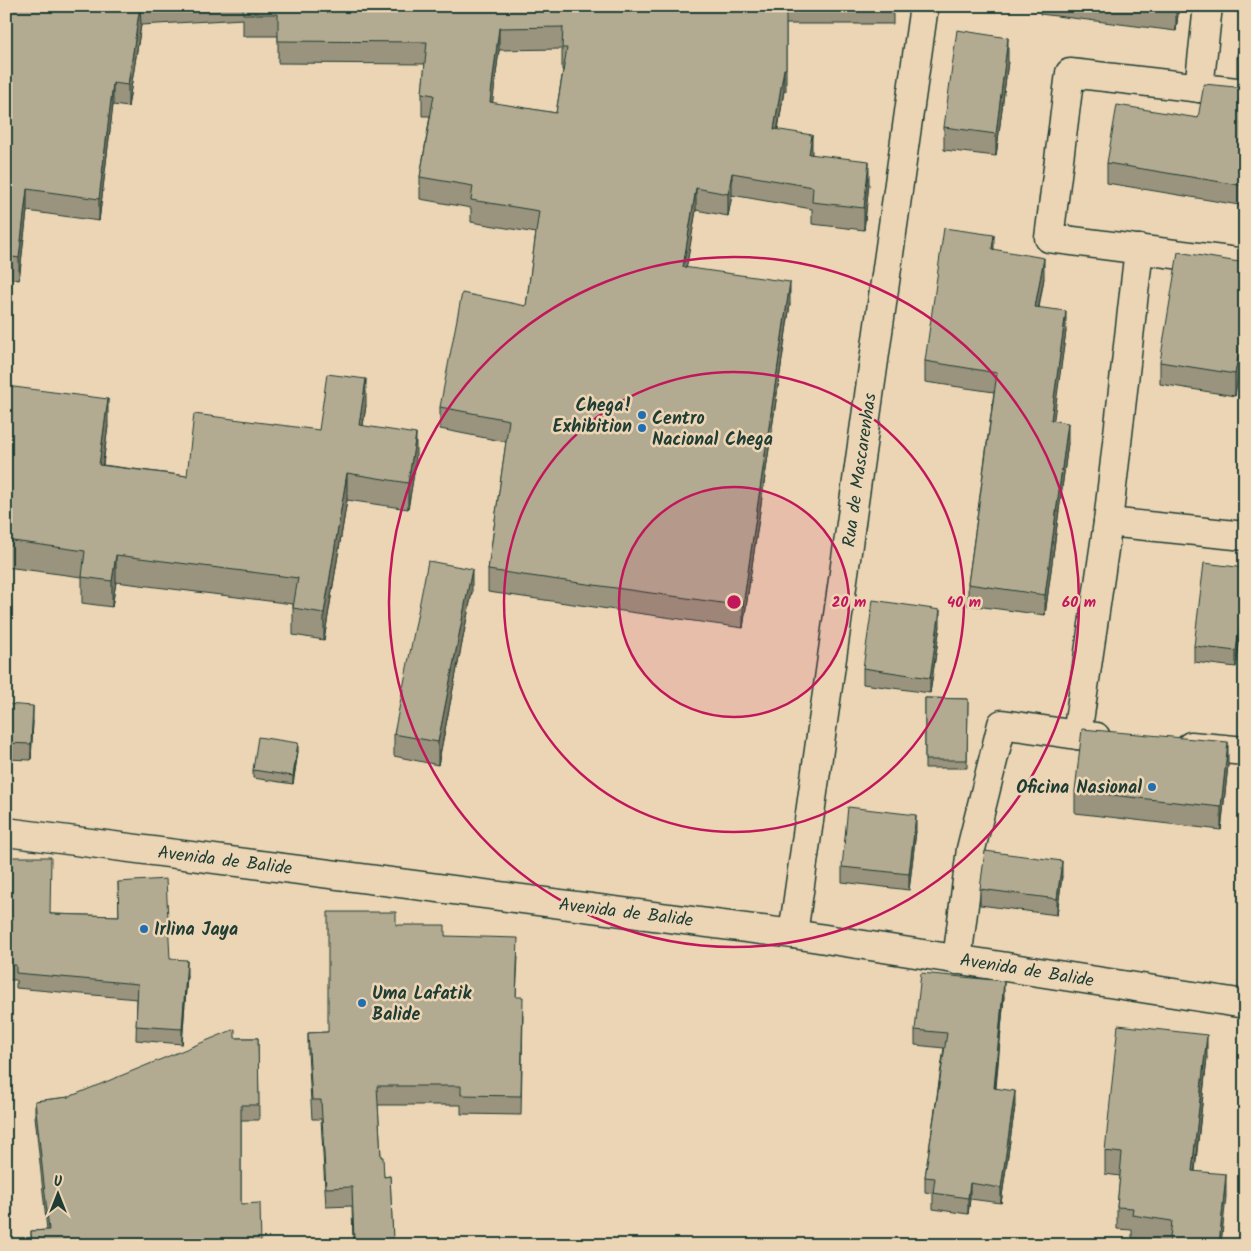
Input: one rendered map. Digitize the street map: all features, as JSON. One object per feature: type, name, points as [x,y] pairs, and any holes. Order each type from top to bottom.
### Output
[{"type":"main road","name":"Rua de Mascarenhas","points":[[793,934],[924,6]]},
{"type":"main road","points":[[1199,88],[1208,6]]},
{"type":"main road","points":[[1245,93],[1070,73],[1049,238],[1245,263]]},
{"type":"main road","points":[[1077,735],[1108,522],[1139,249]]},
{"type":"main road","points":[[1108,522],[1245,536]]},
{"type":"main road","points":[[958,960],[971,849],[1002,724],[1117,739]]},
{"type":"main road","points":[[1166,743],[1245,750]]},
{"type":"main road","name":"Avenida de Balide","points":[[6,832],[793,934],[1245,1004]]},
{"type":"building","points":[[6,6],[140,6],[128,85],[113,83],[99,199],[27,189],[19,258],[6,256]]},
{"type":"building","points":[[243,6],[786,6],[786,69],[784,69],[774,129],[812,135],[809,154],[869,161],[864,208],[812,202],[813,187],[732,173],[728,194],[696,188],[683,267],[790,282],[743,606],[488,570],[509,420],[440,407],[462,293],[526,306],[539,211],[471,200],[473,186],[420,177],[434,95],[422,93],[427,42],[278,41],[278,14],[243,14]],"holes":[[[563,27],[562,48],[567,48],[556,113],[490,102],[499,28]]]},
{"type":"building","points":[[1155,6],[1176,6],[1176,9]]},
{"type":"building","points":[[1245,9],[1245,57],[1237,56]]},
{"type":"building","points":[[957,30],[1008,38],[996,134],[944,127]]},
{"type":"building","points":[[1204,84],[1245,88],[1245,186],[1107,163],[1117,105],[1198,118]]},
{"type":"building","points":[[944,228],[994,235],[992,249],[1044,258],[1035,307],[1066,311],[1051,420],[1068,423],[1045,595],[968,584],[997,373],[925,361]]},
{"type":"building","points":[[1178,252],[1245,263],[1245,314],[1235,374],[1160,362]]},
{"type":"building","points":[[327,374],[366,379],[359,425],[416,434],[408,483],[347,473],[324,613],[293,608],[298,578],[116,555],[112,581],[82,577],[85,551],[6,540],[6,386],[108,399],[99,465],[187,476],[194,414],[319,430]]},
{"type":"building","points":[[428,561],[472,569],[438,742],[394,734]]},
{"type":"building","points":[[1204,563],[1245,568],[1245,586],[1236,651],[1194,646]]},
{"type":"building","points":[[873,600],[940,610],[930,678],[863,668]]},
{"type":"building","points":[[925,698],[968,699],[967,760],[925,760]]},
{"type":"building","points":[[6,704],[33,706],[31,744],[6,743]]},
{"type":"building","name":"Oficina Nasional","points":[[1082,729],[1228,742],[1221,807],[1075,791]]},
{"type":"building","points":[[258,737],[298,743],[293,776],[253,770]]},
{"type":"building","points":[[848,807],[916,815],[909,874],[842,867]]},
{"type":"building","points":[[985,851],[1062,861],[1057,899],[980,889]]},
{"type":"building","points":[[6,857],[51,857],[50,914],[119,916],[118,882],[166,879],[170,959],[187,960],[182,1029],[136,1026],[138,984],[16,973],[16,965],[6,965]]},
{"type":"building","points":[[328,912],[396,912],[396,925],[445,925],[445,936],[518,938],[516,997],[523,997],[521,1096],[461,1095],[461,1086],[377,1086],[381,1157],[383,1157],[384,1177],[390,1176],[393,1239],[354,1241],[352,1187],[326,1188],[321,1100],[312,1100],[308,1033],[328,1032]]},
{"type":"building","points":[[921,973],[1004,981],[994,1088],[1015,1091],[1001,1188],[970,1183],[968,1198],[933,1193],[935,1178],[925,1177],[947,1033],[915,1030]]},
{"type":"building","points":[[1118,1025],[1207,1035],[1192,1171],[1226,1174],[1219,1245],[1169,1245],[1172,1221],[1132,1215],[1133,1208],[1117,1207],[1122,1153],[1105,1151]]},
{"type":"building","points":[[235,1029],[235,1038],[258,1038],[259,1105],[241,1105],[241,1204],[260,1203],[261,1245],[32,1245],[31,1231],[49,1230],[35,1101],[69,1097]]},
{"type":"place","name":"Chega! Exhibition","points":[[642,415]]},
{"type":"place","name":"Centro Nacional Chega","points":[[642,428]]},
{"type":"place","name":"Oficina Nasional","points":[[1152,787]]},
{"type":"place","name":"Irlina Jaya","points":[[144,929]]},
{"type":"place","name":"Uma Lafatik Balide","points":[[362,1003]]}]
